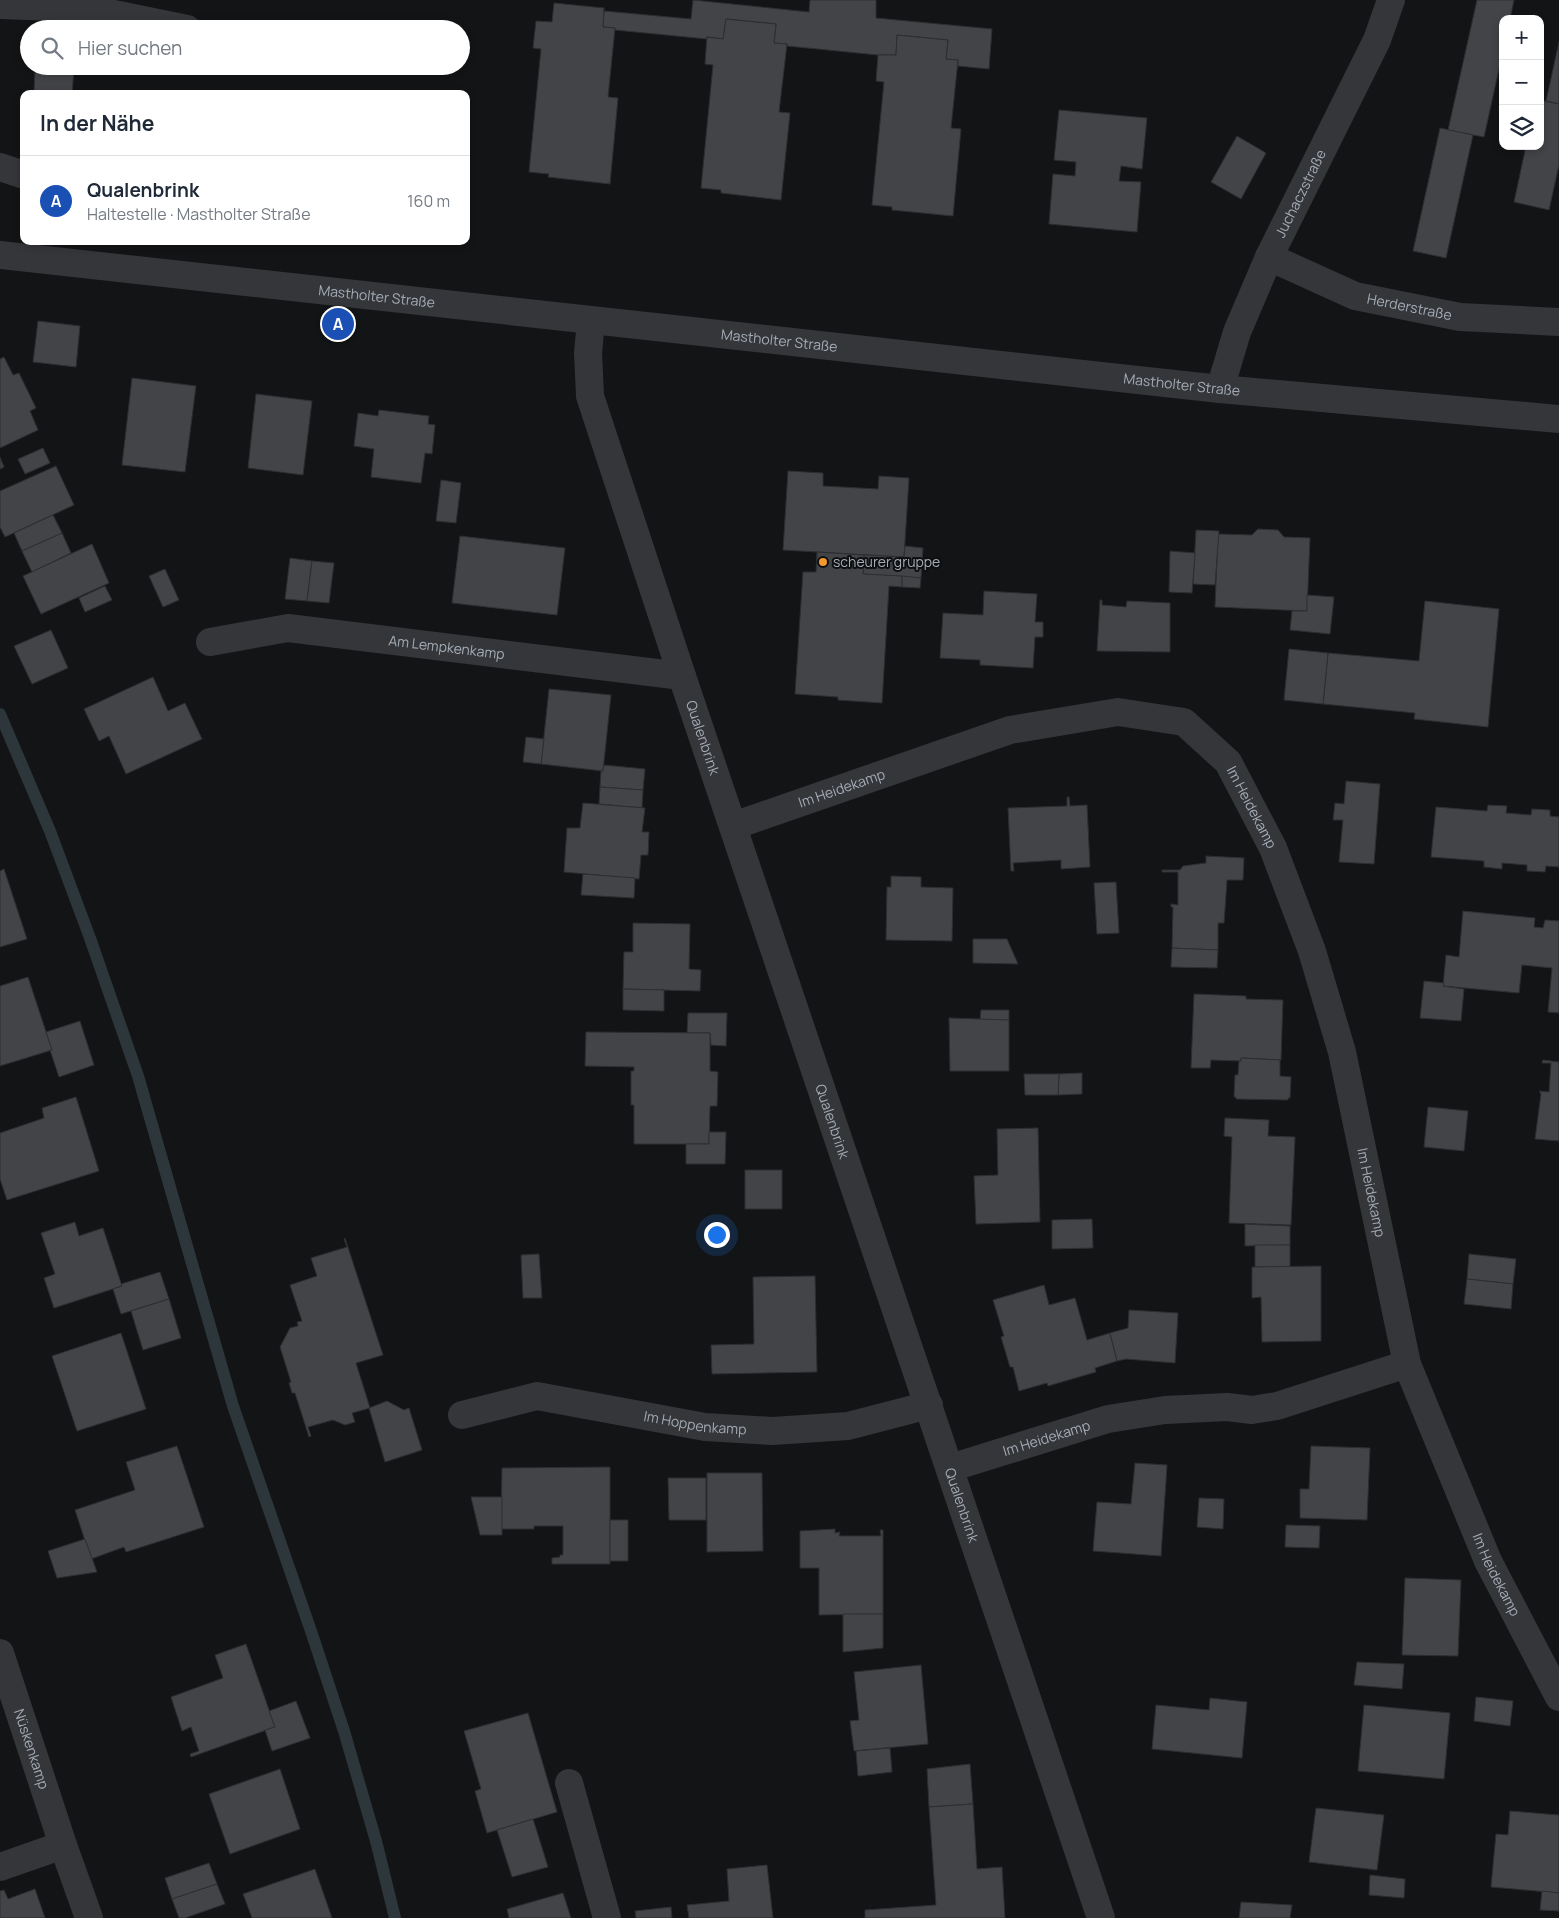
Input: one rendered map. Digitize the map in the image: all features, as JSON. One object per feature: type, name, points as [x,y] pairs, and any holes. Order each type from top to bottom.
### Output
[{"type":"street","name":"Juchaczstraße","points":[[1220,389],[1237,332],[1269,258],[1377,40],[1391,0]]},
{"type":"street","points":[[0,5],[85,8],[144,20]]},
{"type":"street","points":[[0,167],[20,174]]},
{"type":"street","name":"Mastholter Straße","points":[[0,255],[1220,389],[1559,419]]},
{"type":"street","name":"Herderstraße","points":[[1269,258],[1355,296],[1460,317],[1559,322]]},
{"type":"street","name":"Qualenbrink","points":[[591,321],[588,353],[590,396],[682,676],[1101,1918]]},
{"type":"street","name":"Am Lempkenkamp","points":[[210,642],[288,628],[682,676]]},
{"type":"street","name":"Im Heidekamp","points":[[733,826],[1010,730],[1118,712],[1184,722],[1228,762],[1273,848],[1312,951],[1342,1052],[1407,1364],[1488,1561],[1559,1697]]},
{"type":"street","name":"Im Heidekamp","points":[[950,1468],[1108,1419],[1165,1410],[1227,1407],[1252,1410],[1278,1406],[1407,1364]]},
{"type":"street","name":"Im Hoppenkamp","points":[[462,1415],[537,1396],[705,1427],[773,1431],[848,1426],[929,1405]]},
{"type":"street","name":"Nüskenkamp","points":[[0,1653],[89,1918]]},
{"type":"street","points":[[569,1782],[607,1918]]},
{"type":"street","points":[[0,1867],[63,1845]]},
{"type":"building","points":[[693,0],[809,12],[810,0],[876,0],[876,18],[992,29],[989,69],[958,66],[958,60],[946,59],[948,40],[897,35],[896,55],[878,55],[774,43],[776,24],[726,19],[723,39],[615,30],[615,28],[603,27],[604,11],[691,19]]},
{"type":"building","points":[[1477,0],[1514,0],[1511,15],[1499,15],[1499,69],[1484,137],[1448,130]]},
{"type":"building","points":[[554,3],[604,8],[603,27],[615,28],[608,97],[618,98],[610,184],[548,177],[549,174],[529,172],[541,49],[533,48],[536,21],[552,22]]},
{"type":"building","points":[[726,19],[776,24],[774,43],[787,44],[779,112],[790,113],[781,200],[721,193],[721,190],[701,188],[713,65],[705,64],[707,37],[723,39]]},
{"type":"building","points":[[897,35],[948,40],[946,59],[958,60],[951,128],[961,129],[953,216],[892,210],[892,207],[872,205],[884,82],[876,81],[878,55],[896,55]]},
{"type":"building","points":[[1559,42],[1559,104],[1546,101]]},
{"type":"building","points":[[35,75],[74,75],[72,90],[34,90]]},
{"type":"building","points":[[1544,101],[1559,104],[1559,165],[1549,210],[1514,202],[1525,150],[1544,150]]},
{"type":"building","points":[[1059,110],[1147,118],[1142,169],[1121,166],[1119,181],[1141,182],[1137,232],[1049,224],[1053,174],[1075,176],[1076,162],[1054,160]]},
{"type":"building","points":[[1440,128],[1473,135],[1446,258],[1413,251]]},
{"type":"building","points":[[1237,136],[1266,153],[1241,199],[1211,182]]},
{"type":"building","points":[[38,321],[80,326],[76,367],[33,362]]},
{"type":"building","points":[[4,357],[13,375],[19,373],[36,408],[30,411],[38,430],[0,448],[0,359]]},
{"type":"building","points":[[132,378],[196,386],[185,472],[122,465]]},
{"type":"building","points":[[256,394],[312,401],[303,475],[248,468]]},
{"type":"building","points":[[379,410],[429,416],[428,424],[435,425],[432,454],[425,453],[421,483],[371,477],[374,449],[354,446],[358,413],[378,416]]},
{"type":"building","points":[[43,448],[50,463],[25,474],[18,459]]},
{"type":"building","points":[[0,457],[4,467],[0,469]]},
{"type":"building","points":[[56,466],[74,505],[5,537],[0,527],[0,491]]},
{"type":"building","points":[[788,471],[823,473],[823,486],[878,489],[879,476],[909,478],[904,557],[783,550]]},
{"type":"building","points":[[441,480],[461,483],[456,523],[436,521]]},
{"type":"building","points":[[53,515],[62,533],[22,551],[14,533]]},
{"type":"building","points":[[1258,529],[1278,530],[1284,537],[1310,538],[1307,611],[1215,607],[1218,534],[1252,535]]},
{"type":"building","points":[[1196,530],[1219,531],[1215,585],[1193,584]]},
{"type":"building","points":[[62,533],[71,553],[32,572],[22,551]]},
{"type":"building","points":[[460,536],[565,548],[557,615],[452,603]]},
{"type":"building","points":[[92,544],[109,583],[41,614],[23,576]]},
{"type":"building","points":[[905,546],[923,548],[921,578],[863,574],[864,555],[904,557]]},
{"type":"building","points":[[1170,551],[1195,553],[1192,593],[1169,592]]},
{"type":"building","points":[[817,552],[864,555],[863,574],[902,576],[902,587],[889,586],[882,703],[838,700],[838,697],[795,694],[803,572],[816,572]]},
{"type":"building","points":[[290,558],[312,561],[307,601],[285,599]]},
{"type":"building","points":[[312,561],[334,563],[329,603],[307,601]]},
{"type":"building","points":[[165,569],[179,600],[163,607],[149,576]]},
{"type":"building","points":[[902,576],[921,578],[920,588],[902,587]]},
{"type":"building","points":[[105,586],[112,600],[85,612],[79,598]]},
{"type":"building","points":[[984,591],[1037,594],[1035,622],[1043,622],[1043,637],[1035,637],[1033,668],[980,665],[980,660],[940,658],[943,613],[983,615]]},
{"type":"building","points":[[1307,595],[1334,597],[1330,634],[1290,630],[1292,611],[1307,611]]},
{"type":"building","points":[[1100,600],[1102,600],[1102,605],[1126,607],[1127,601],[1170,603],[1170,652],[1097,651]]},
{"type":"building","points":[[1425,601],[1499,609],[1488,727],[1414,719],[1415,713],[1323,704],[1328,653],[1419,661]]},
{"type":"building","points":[[51,630],[68,668],[32,684],[14,646]]},
{"type":"building","points":[[1289,649],[1328,653],[1323,704],[1284,700]]},
{"type":"building","points":[[153,677],[168,711],[185,703],[202,739],[126,774],[109,736],[99,741],[84,709]]},
{"type":"building","points":[[549,689],[611,695],[603,771],[541,764]]},
{"type":"building","points":[[526,737],[544,739],[541,764],[523,762]]},
{"type":"building","points":[[604,765],[645,769],[643,790],[600,787],[601,771],[603,771]]},
{"type":"building","points":[[1346,781],[1380,784],[1374,864],[1339,862],[1343,820],[1333,820],[1335,803],[1344,804]]},
{"type":"building","points":[[600,787],[643,790],[642,808],[599,804]]},
{"type":"building","points":[[1067,797],[1069,797],[1070,806],[1087,805],[1090,867],[1061,869],[1061,860],[1013,863],[1014,871],[1011,871],[1008,808],[1067,806]]},
{"type":"building","points":[[583,803],[645,808],[642,832],[649,832],[648,855],[641,855],[639,879],[564,872],[567,828],[580,828]]},
{"type":"building","points":[[1488,805],[1507,806],[1506,813],[1531,815],[1532,809],[1550,810],[1550,816],[1559,817],[1559,867],[1546,866],[1545,872],[1527,871],[1527,865],[1502,863],[1502,869],[1484,867],[1484,861],[1431,857],[1436,807],[1487,811]]},
{"type":"building","points":[[1206,856],[1244,858],[1243,880],[1227,880],[1224,923],[1218,923],[1218,950],[1172,948],[1173,907],[1171,907],[1171,904],[1178,905],[1178,872],[1162,872],[1162,870],[1180,870],[1183,866],[1206,863]]},
{"type":"building","points":[[4,869],[27,939],[0,947],[0,871]]},
{"type":"building","points":[[583,874],[635,878],[634,898],[581,895]]},
{"type":"building","points":[[891,876],[921,877],[921,887],[953,888],[952,941],[886,940],[887,887],[891,887]]},
{"type":"building","points":[[1116,882],[1119,933],[1097,934],[1094,883]]},
{"type":"building","points":[[1463,911],[1535,918],[1534,927],[1543,928],[1545,920],[1559,921],[1559,1013],[1548,1012],[1552,968],[1522,965],[1519,993],[1443,986],[1446,955],[1459,957]]},
{"type":"building","points":[[633,923],[690,924],[689,969],[701,970],[700,991],[623,989],[624,952],[633,952]]},
{"type":"building","points":[[973,939],[1007,939],[1018,964],[973,963]]},
{"type":"building","points":[[1172,948],[1218,950],[1217,968],[1171,967]]},
{"type":"building","points":[[28,977],[52,1050],[0,1066],[0,986]]},
{"type":"building","points":[[1424,981],[1444,983],[1443,986],[1464,989],[1461,1021],[1420,1018]]},
{"type":"building","points":[[623,989],[664,990],[664,1011],[623,1010]]},
{"type":"building","points":[[1194,994],[1246,996],[1246,999],[1283,1000],[1281,1060],[1241,1058],[1241,1061],[1211,1060],[1210,1068],[1191,1068]]},
{"type":"building","points":[[981,1010],[1009,1010],[1009,1020],[980,1020]]},
{"type":"building","points":[[688,1013],[727,1013],[726,1046],[711,1045],[710,1033],[687,1033]]},
{"type":"building","points":[[949,1018],[1009,1020],[1009,1071],[950,1071]]},
{"type":"building","points":[[80,1021],[94,1065],[59,1077],[46,1032]]},
{"type":"building","points":[[586,1032],[710,1033],[710,1071],[718,1072],[717,1106],[710,1106],[709,1144],[634,1144],[634,1105],[631,1105],[631,1071],[634,1071],[634,1067],[585,1066]]},
{"type":"building","points":[[1241,1058],[1280,1060],[1280,1076],[1291,1077],[1290,1098],[1288,1100],[1236,1099],[1234,1097],[1235,1075],[1238,1075]]},
{"type":"building","points":[[1543,1060],[1559,1062],[1559,1141],[1535,1139],[1541,1094],[1539,1091],[1549,1092],[1551,1063],[1542,1063]]},
{"type":"building","points":[[1082,1073],[1082,1094],[1058,1095],[1059,1074]]},
{"type":"building","points":[[1024,1074],[1059,1074],[1058,1095],[1025,1095]]},
{"type":"building","points":[[76,1097],[99,1171],[7,1200],[0,1179],[0,1133],[44,1118],[42,1108]]},
{"type":"building","points":[[1428,1107],[1468,1111],[1464,1151],[1424,1147]]},
{"type":"building","points":[[1225,1118],[1269,1120],[1268,1136],[1295,1137],[1291,1225],[1229,1223],[1232,1137],[1224,1136]]},
{"type":"building","points":[[1038,1128],[1040,1222],[976,1224],[974,1176],[998,1175],[997,1129]]},
{"type":"building","points":[[709,1132],[726,1132],[725,1164],[686,1164],[686,1144],[709,1144]]},
{"type":"building","points":[[745,1170],[782,1170],[782,1209],[745,1209]]},
{"type":"building","points":[[1092,1219],[1093,1248],[1052,1249],[1052,1220]]},
{"type":"building","points":[[75,1222],[79,1236],[103,1228],[122,1286],[54,1308],[44,1278],[55,1274],[41,1233]]},
{"type":"building","points":[[1245,1224],[1290,1226],[1290,1245],[1245,1246]]},
{"type":"building","points":[[345,1238],[383,1355],[356,1363],[370,1408],[352,1413],[355,1422],[345,1425],[333,1420],[308,1427],[311,1436],[309,1437],[295,1393],[292,1393],[289,1383],[291,1382],[280,1347],[290,1328],[298,1326],[297,1322],[302,1321],[290,1285],[317,1276],[311,1258],[347,1247]]},
{"type":"building","points":[[1255,1245],[1290,1245],[1290,1267],[1255,1267]]},
{"type":"building","points":[[539,1254],[542,1298],[523,1298],[521,1255]]},
{"type":"building","points":[[1469,1254],[1516,1259],[1513,1284],[1467,1279]]},
{"type":"building","points":[[1321,1266],[1321,1341],[1262,1342],[1261,1297],[1252,1298],[1252,1267]]},
{"type":"building","points":[[160,1272],[169,1299],[121,1314],[113,1289],[122,1286],[121,1284]]},
{"type":"building","points":[[815,1276],[817,1372],[712,1374],[711,1345],[754,1344],[753,1277]]},
{"type":"building","points":[[1467,1279],[1513,1284],[1511,1309],[1464,1304]]},
{"type":"building","points":[[1044,1285],[1049,1305],[1075,1298],[1087,1340],[1110,1333],[1117,1361],[1095,1368],[1096,1372],[1048,1386],[1047,1383],[1019,1391],[1013,1367],[1010,1367],[1001,1337],[1004,1336],[993,1300]]},
{"type":"building","points":[[169,1299],[181,1338],[143,1350],[131,1311]]},
{"type":"building","points":[[1129,1310],[1178,1313],[1175,1363],[1126,1359],[1117,1361],[1110,1333],[1128,1328]]},
{"type":"building","points":[[121,1333],[146,1409],[77,1431],[52,1356]]},
{"type":"building","points":[[387,1401],[404,1410],[409,1408],[422,1450],[385,1462],[369,1408]]},
{"type":"building","points":[[177,1446],[204,1527],[126,1552],[124,1547],[91,1559],[75,1510],[135,1490],[126,1462]]},
{"type":"building","points":[[1311,1446],[1370,1448],[1367,1520],[1300,1518],[1300,1489],[1309,1489]]},
{"type":"building","points":[[1135,1463],[1167,1465],[1161,1556],[1093,1551],[1097,1502],[1131,1504]]},
{"type":"building","points":[[610,1467],[610,1564],[552,1564],[552,1558],[563,1555],[563,1526],[534,1526],[534,1529],[501,1529],[502,1468]]},
{"type":"building","points":[[707,1473],[762,1473],[763,1551],[707,1552]]},
{"type":"building","points":[[668,1478],[706,1478],[706,1520],[669,1520]]},
{"type":"building","points":[[471,1497],[502,1497],[502,1535],[480,1535]]},
{"type":"building","points":[[1199,1498],[1224,1499],[1223,1529],[1197,1527]]},
{"type":"building","points":[[610,1520],[628,1520],[628,1561],[610,1561]]},
{"type":"building","points":[[1286,1525],[1320,1526],[1319,1548],[1285,1547]]},
{"type":"building","points":[[835,1529],[835,1533],[840,1532],[839,1536],[881,1536],[880,1530],[883,1530],[883,1614],[819,1615],[819,1568],[800,1568],[800,1531]]},
{"type":"building","points":[[85,1539],[97,1572],[57,1578],[48,1551]]},
{"type":"building","points":[[1405,1578],[1461,1580],[1458,1656],[1402,1655]]},
{"type":"building","points":[[843,1614],[883,1614],[883,1648],[843,1652]]},
{"type":"building","points":[[246,1644],[275,1727],[191,1757],[190,1754],[199,1751],[191,1727],[182,1731],[171,1697],[223,1678],[215,1655]]},
{"type":"building","points":[[1357,1662],[1404,1664],[1402,1689],[1354,1685]]},
{"type":"building","points":[[921,1665],[928,1744],[854,1751],[850,1721],[859,1720],[854,1672]]},
{"type":"building","points":[[1476,1697],[1513,1701],[1510,1726],[1474,1721]]},
{"type":"building","points":[[1210,1698],[1247,1702],[1242,1758],[1152,1749],[1156,1705],[1209,1710]]},
{"type":"building","points":[[296,1701],[310,1738],[272,1751],[265,1730],[275,1727],[269,1711]]},
{"type":"building","points":[[1364,1705],[1450,1713],[1444,1779],[1358,1771]]},
{"type":"building","points":[[528,1713],[557,1812],[487,1833],[475,1791],[481,1789],[464,1731]]},
{"type":"building","points":[[890,1748],[892,1772],[858,1776],[856,1751]]},
{"type":"building","points":[[970,1764],[973,1804],[929,1807],[927,1769]]},
{"type":"building","points":[[280,1769],[300,1829],[230,1854],[209,1794]]},
{"type":"building","points":[[973,1804],[977,1869],[1002,1867],[1005,1918],[865,1918],[865,1910],[936,1905],[929,1807]]},
{"type":"building","points":[[1316,1808],[1384,1815],[1377,1870],[1309,1862]]},
{"type":"building","points":[[1510,1811],[1559,1815],[1559,1893],[1491,1887],[1496,1834],[1508,1835]]},
{"type":"building","points":[[533,1819],[548,1867],[512,1877],[497,1830]]},
{"type":"building","points":[[209,1863],[217,1884],[172,1899],[165,1878]]},
{"type":"building","points":[[767,1865],[773,1918],[689,1918],[687,1905],[729,1901],[727,1869]]},
{"type":"building","points":[[315,1869],[332,1918],[252,1918],[243,1894]]},
{"type":"building","points":[[1370,1875],[1405,1879],[1404,1898],[1369,1895]]},
{"type":"building","points":[[217,1884],[225,1904],[185,1918],[179,1918],[172,1899]]},
{"type":"building","points":[[35,1889],[45,1918],[0,1918],[0,1891],[4,1890],[8,1899]]},
{"type":"building","points":[[1542,1891],[1559,1893],[1559,1911],[1540,1910]]},
{"type":"building","points":[[563,1893],[571,1918],[509,1918],[507,1909]]},
{"type":"building","points":[[1241,1902],[1292,1905],[1290,1918],[1239,1918]]},
{"type":"building","points":[[671,1907],[672,1918],[636,1918],[635,1911]]},
{"type":"waterway","points":[[0,714],[50,831],[138,1076],[233,1406],[344,1731],[376,1841],[395,1918]]},
{"type":"place","name":"Qualenbrink","points":[[338,324]]},
{"type":"place","name":"scheurer gruppe","points":[[823,562]]}]
